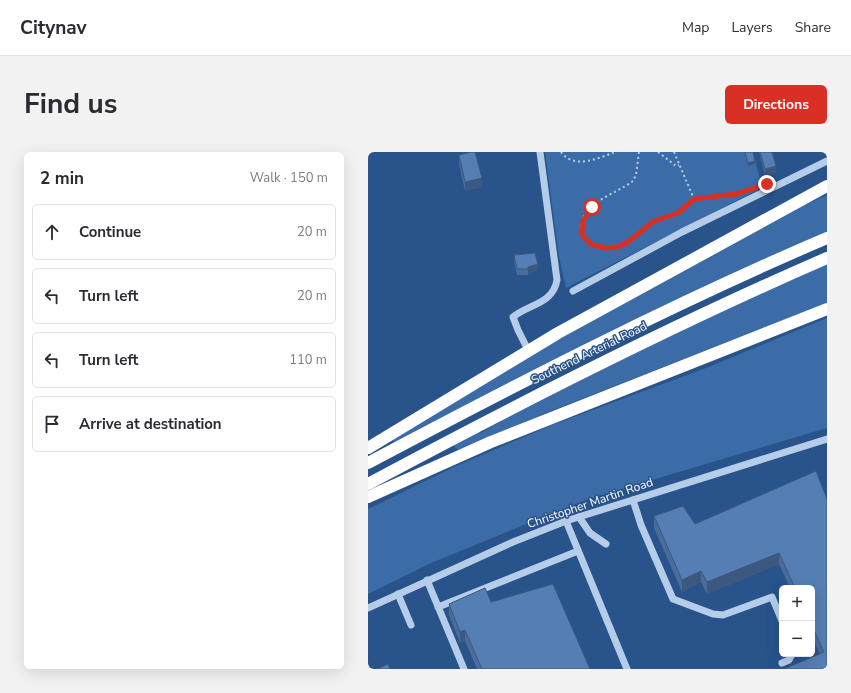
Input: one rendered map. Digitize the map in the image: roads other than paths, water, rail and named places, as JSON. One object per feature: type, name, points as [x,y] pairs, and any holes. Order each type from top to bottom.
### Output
[{"type":"highway","points":[[368,448],[528,350],[735,235],[827,186]]},
{"type":"highway","name":"Southend Arterial Road","points":[[368,463],[471,408],[610,338],[827,238]]},
{"type":"highway","name":"Southend Arterial Road","points":[[368,484],[525,400],[623,351],[827,258]]},
{"type":"highway","points":[[368,497],[498,438],[827,309]]},
{"type":"street","points":[[528,350],[513,316],[549,298],[556,289],[557,280],[540,152]]},
{"type":"street","points":[[573,291],[682,232],[827,161]]},
{"type":"street","name":"Christopher Martin Road","points":[[368,608],[513,542],[566,521],[827,439]]},
{"type":"street","points":[[633,500],[641,525],[673,600],[713,614],[724,615],[772,596],[782,621]]},
{"type":"street","points":[[579,517],[590,533],[606,544]]},
{"type":"street","points":[[566,521],[627,669]]},
{"type":"street","points":[[438,608],[578,551]]},
{"type":"street","points":[[427,580],[464,669]]},
{"type":"street","points":[[398,594],[411,625]]},
{"type":"street","points":[[782,663],[790,660],[791,657]]}]
